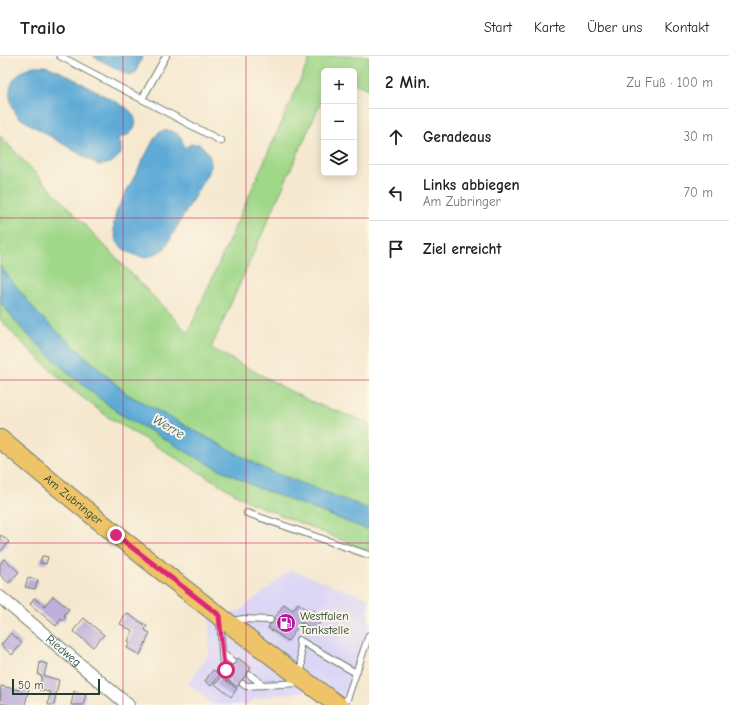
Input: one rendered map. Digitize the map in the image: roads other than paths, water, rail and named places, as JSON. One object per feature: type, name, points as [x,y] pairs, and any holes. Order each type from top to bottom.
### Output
[{"type":"main road","name":"Am Zubringer","points":[[0,440],[116,535],[338,705]]},
{"type":"street","name":"Riedweg","points":[[0,597],[128,705]]},
{"type":"lane","points":[[60,56],[221,141]]},
{"type":"lane","points":[[142,99],[166,56]]},
{"type":"lane","points":[[247,512],[369,555]]},
{"type":"lane","points":[[226,670],[224,667],[222,653],[223,618],[270,620]]},
{"type":"lane","points":[[343,705],[347,700],[369,635]]},
{"type":"lane","points":[[243,684],[246,686],[263,685],[304,680],[299,640],[356,673]]},
{"type":"lane","points":[[222,653],[232,661]]},
{"type":"lane","points":[[250,675],[263,685]]},
{"type":"water","points":[[93,56],[143,56],[135,73],[128,75]]},
{"type":"water","points":[[33,66],[45,66],[57,70],[127,108],[132,113],[135,127],[129,134],[118,138],[121,145],[121,154],[118,157],[108,164],[98,165],[18,117],[12,106],[10,90],[15,79],[24,70]]},
{"type":"water","points":[[168,130],[180,136],[184,148],[191,144],[200,144],[208,154],[211,167],[165,248],[151,256],[140,257],[126,251],[117,241],[114,230],[115,216],[154,139],[159,132]]},
{"type":"water","name":"Werre","points":[[0,266],[39,315],[127,394],[267,470],[369,509],[369,530],[256,487],[203,461],[120,414],[74,378],[23,330],[0,302]]},
{"type":"place","name":"Westfalen Tankstelle","points":[[286,623]]}]
